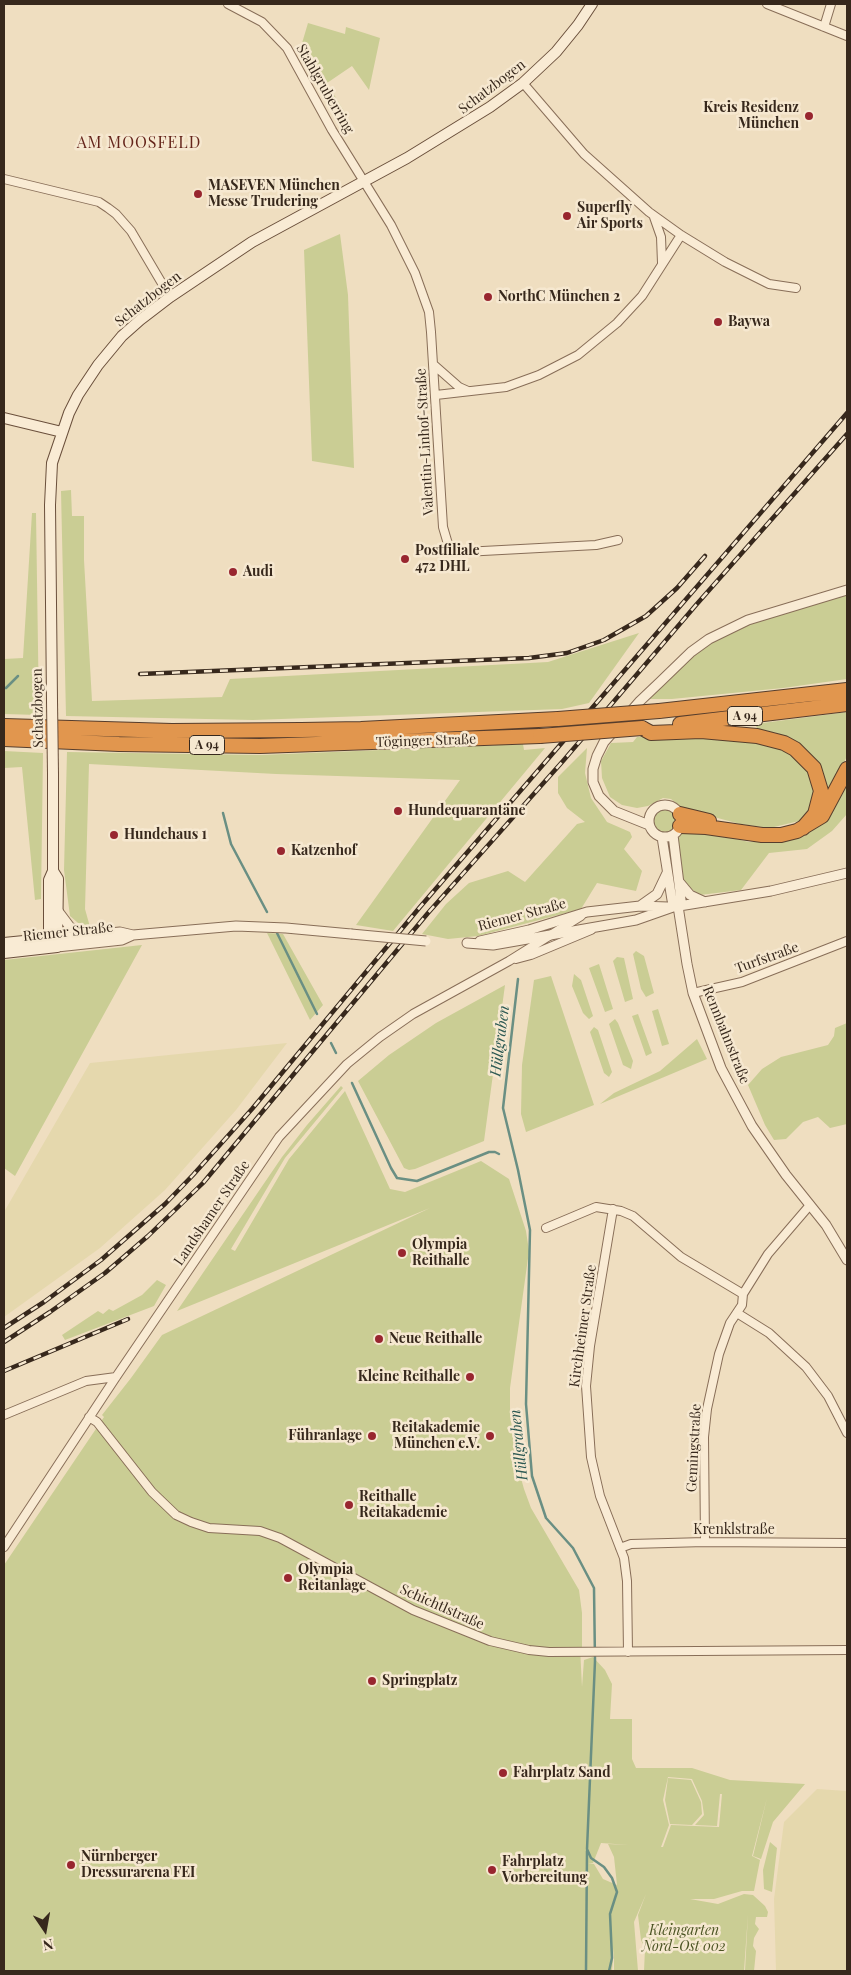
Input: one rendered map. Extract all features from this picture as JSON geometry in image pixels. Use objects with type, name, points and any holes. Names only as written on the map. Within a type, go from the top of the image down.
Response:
[{"type":"highway","name":"Töginger Straße","points":[[4,726],[172,731],[361,729],[558,719],[659,711],[847,690]]},
{"type":"highway","name":"Töginger Straße","points":[[4,740],[260,746],[540,736],[642,728],[847,704]]},
{"type":"highway","points":[[642,728],[652,733],[702,731],[757,736],[784,743],[795,749],[814,768],[821,791],[815,814],[803,828]]},
{"type":"highway","points":[[678,825],[754,835],[790,833],[803,828],[822,816],[847,769]]},
{"type":"main road","name":"Schatzbogen","points":[[53,943],[49,880],[53,871],[50,485],[52,463],[62,432],[78,395],[108,351],[134,325],[170,297],[252,242],[462,126],[523,83],[556,52],[592,4]]},
{"type":"main road","points":[[4,418],[62,432]]},
{"type":"main road","name":"Schatzbogen","points":[[53,871],[58,879],[58,911],[53,943]]},
{"type":"main road","name":"Riemer Straße","points":[[4,942],[53,943]]},
{"type":"main road","name":"Riemer Straße","points":[[4,953],[53,943]]},
{"type":"street","name":"Stahlgruberring","points":[[228,4],[262,22],[287,48],[363,182]]},
{"type":"street","points":[[767,4],[847,36]]},
{"type":"street","points":[[824,27],[831,4]]},
{"type":"street","points":[[523,83],[584,154],[653,215],[723,261],[769,284],[796,288]]},
{"type":"street","points":[[4,178],[99,202],[108,208],[131,231],[170,297]]},
{"type":"street","name":"Valentin-Linhof-Straße","points":[[363,182],[391,225],[416,274],[428,312],[434,364],[442,527],[448,544],[464,552],[596,545],[618,540]]},
{"type":"street","points":[[653,215],[661,237],[662,263]]},
{"type":"street","points":[[436,395],[497,388],[522,382],[554,368],[584,351],[617,323],[642,296],[681,235]]},
{"type":"street","points":[[434,364],[459,387],[470,392]]},
{"type":"street","points":[[649,825],[650,814],[653,809],[663,805],[673,806],[678,825],[662,837],[654,833],[649,825],[609,807],[599,796],[593,782],[593,769],[602,746],[640,701],[691,652],[729,629],[762,615],[847,590]]},
{"type":"street","points":[[626,816],[650,814]]},
{"type":"street","name":"Rennbahnstraße","points":[[676,907],[681,900],[678,825]]},
{"type":"street","name":"Rennbahnstraße","points":[[662,837],[672,900],[676,907],[693,993],[721,1068],[752,1126],[786,1175],[826,1225],[847,1260]]},
{"type":"street","points":[[640,906],[657,894],[667,872]]},
{"type":"street","name":"Riemer Straße","points":[[676,907],[636,920],[598,927],[554,933],[493,945],[467,943],[520,932],[587,912],[640,906],[676,907],[705,903],[771,891],[847,872]]},
{"type":"street","points":[[679,882],[690,895],[705,903]]},
{"type":"street","points":[[58,911],[70,927],[78,933],[86,935]]},
{"type":"street","name":"Landshamer Straße","points":[[4,1547],[89,1417],[279,1137],[328,1083],[373,1043],[412,1014],[509,961],[587,912]]},
{"type":"street","name":"Riemer Straße","points":[[53,943],[86,935],[120,932],[133,935],[236,926],[286,928],[426,941]]},
{"type":"street","name":"Landshamer Straße","points":[[509,961],[531,956],[598,927]]},
{"type":"street","name":"Riemer Straße","points":[[53,943],[122,940],[133,935]]},
{"type":"street","name":"Turfstraße","points":[[693,993],[742,982],[847,941]]},
{"type":"street","name":"Gemingstraße","points":[[705,1542],[704,1437],[707,1409],[719,1354],[730,1323],[742,1305],[742,1294],[768,1254],[810,1205]]},
{"type":"street","points":[[546,1228],[596,1206],[613,1209],[633,1216],[681,1257],[742,1294]]},
{"type":"street","name":"Kirchheimer Straße","points":[[613,1209],[590,1346],[586,1386],[591,1457],[600,1496],[620,1548],[627,1581],[628,1652]]},
{"type":"street","points":[[738,1313],[769,1334],[806,1367],[828,1396],[847,1433]]},
{"type":"street","points":[[4,1414],[86,1380],[116,1377]]},
{"type":"street","name":"Schichtlstraße","points":[[89,1417],[97,1422],[152,1492],[176,1515],[209,1528],[260,1531],[280,1538],[414,1610],[490,1641],[529,1650],[587,1652],[847,1650]]},
{"type":"street","name":"Krenklstraße","points":[[620,1548],[631,1544],[705,1542],[847,1543]]},
{"type":"shaded area","points":[[287,1043],[236,1110],[165,1190],[100,1248],[4,1317],[4,1212],[90,1063]]},
{"type":"shaded area","points":[[817,1789],[847,1791],[847,1971],[776,1971],[774,1899],[784,1822]]},
{"type":"green space","points":[[308,23],[345,34],[346,27],[380,38],[369,90],[352,66],[327,83],[346,114],[340,118],[300,50]]},
{"type":"green space","points":[[340,234],[348,295],[354,468],[312,461],[304,250]]},
{"type":"green space","points":[[71,490],[72,516],[84,516],[84,560],[92,701],[222,697],[230,679],[548,662],[639,633],[589,703],[562,709],[253,720],[66,716],[61,491]]},
{"type":"green space","points":[[32,513],[36,513],[39,715],[4,714],[4,659],[23,658]]},
{"type":"green space","points":[[847,595],[847,679],[783,688],[672,699],[649,699],[683,664],[718,638],[761,620]]},
{"type":"green space","points":[[847,712],[847,756],[823,809],[819,765],[803,746],[777,733],[758,730],[755,724]]},
{"type":"green space","points":[[695,735],[762,740],[785,747],[815,778],[816,795],[810,809],[799,821],[770,828],[740,824],[684,809],[671,799],[663,798],[648,806],[637,808],[622,805],[610,797],[602,778],[601,761],[611,743],[633,742],[637,737]]},
{"type":"green space","points":[[523,744],[524,750],[545,748],[393,931],[356,925],[460,780],[276,774],[89,764],[85,909],[90,927],[84,928],[70,916],[64,870],[67,752],[261,755]]},
{"type":"green space","points":[[587,748],[585,773],[591,798],[607,822],[630,832],[632,837],[624,849],[642,871],[636,891],[597,883],[581,909],[478,936],[448,939],[422,934],[446,904],[469,883],[508,871],[525,882],[577,824],[585,822],[567,808],[558,793],[558,777]]},
{"type":"green space","points":[[4,751],[43,753],[41,899],[35,900],[22,767],[4,768]]},
{"type":"green space","points":[[847,778],[847,814],[832,831],[807,849],[769,853],[741,890],[700,895],[683,883],[677,847],[679,837],[684,831],[692,829],[749,842],[779,841],[800,837],[813,830],[824,820]]},
{"type":"green space","points":[[665,809],[673,813],[677,821],[673,829],[665,833],[657,829],[653,821],[657,813]]},
{"type":"green space","points":[[267,933],[283,934],[323,1005],[310,1020]]},
{"type":"green space","points":[[142,945],[15,1176],[4,1168],[4,960]]},
{"type":"green space","points":[[636,951],[644,956],[654,993],[646,997],[641,989],[633,954]]},
{"type":"green space","points":[[617,957],[624,958],[633,999],[625,1002],[613,961]]},
{"type":"green space","points":[[599,964],[613,1009],[605,1012],[589,968]]},
{"type":"green space","points":[[574,974],[581,980],[593,1016],[589,1019],[583,1013],[572,986]]},
{"type":"green space","points":[[551,976],[594,1105],[526,1132],[521,1114],[522,1065],[534,980]]},
{"type":"green space","points":[[505,985],[484,1141],[415,1169],[409,1170],[404,1168],[358,1081],[389,1055],[436,1023]]},
{"type":"green space","points":[[658,1009],[669,1044],[662,1046],[652,1011]]},
{"type":"green space","points":[[638,1014],[652,1053],[646,1056],[632,1016]]},
{"type":"green space","points":[[615,1019],[633,1061],[631,1069],[623,1065],[609,1024]]},
{"type":"green space","points":[[847,1023],[847,1124],[830,1128],[818,1117],[803,1122],[786,1139],[774,1140],[765,1125],[748,1085],[762,1069],[781,1057],[828,1045],[834,1036],[835,1028]]},
{"type":"green space","points":[[594,1027],[598,1030],[612,1072],[609,1077],[604,1073],[590,1032]]},
{"type":"green space","points":[[697,1039],[707,1059],[600,1104],[614,1093],[660,1071]]},
{"type":"green space","name":"Olympia Reitanlage","points":[[341,1086],[343,1088],[285,1158],[231,1249],[235,1251],[289,1159],[345,1091],[390,1189],[405,1192],[481,1161],[509,1179],[526,1231],[529,1251],[510,1388],[510,1414],[517,1464],[531,1508],[579,1590],[582,1613],[582,1647],[580,1647],[582,1687],[584,1660],[593,1657],[605,1670],[612,1684],[610,1719],[632,1719],[632,1759],[636,1768],[692,1768],[730,1780],[805,1784],[773,1822],[761,1859],[753,1856],[767,1798],[752,1856],[760,1860],[754,1891],[742,1891],[714,1899],[690,1899],[718,1904],[744,1894],[753,1895],[765,1906],[768,1912],[767,1917],[756,1917],[755,1924],[759,1929],[754,1938],[753,1946],[756,1951],[754,1971],[745,1971],[748,1914],[744,1971],[644,1971],[645,1949],[641,1940],[638,1915],[646,1894],[634,1922],[638,1971],[614,1971],[614,1948],[612,1971],[4,1971],[4,1565],[104,1417],[102,1415],[162,1335],[430,1208],[177,1311],[282,1157]],"holes":[[[668,1777],[692,1779],[702,1801],[704,1815],[695,1825],[717,1826],[720,1794],[722,1794],[719,1827],[671,1825],[663,1847],[661,1847],[669,1825],[663,1800]],[[601,1843],[629,1845],[608,1844],[614,1857],[617,1885],[603,1879],[594,1864],[588,1863],[593,1863]]]},
{"type":"green space","points":[[157,1280],[166,1285],[154,1306],[65,1340],[62,1335],[98,1311],[103,1314],[109,1309],[113,1311],[142,1295]]},
{"type":"green space","points":[[668,1778],[691,1780],[701,1802],[702,1814],[692,1825],[670,1824],[665,1800]]},
{"type":"green space","points":[[770,1842],[777,1848],[772,1892],[764,1889],[763,1870]]},
{"type":"waterway","points":[[4,688],[18,676]]},
{"type":"waterway","points":[[223,813],[231,844],[267,912]]},
{"type":"waterway","points":[[277,933],[317,1014]]},
{"type":"waterway","name":"Hüllgraben","points":[[518,979],[503,1108],[530,1230],[526,1404],[532,1476],[546,1518],[573,1548],[594,1588],[595,1661],[587,1849],[591,1858],[604,1867],[612,1878],[617,1892],[610,1914],[612,1958],[609,1971]]},
{"type":"waterway","points":[[331,1043],[336,1053]]},
{"type":"waterway","points":[[352,1083],[397,1178],[417,1181],[489,1152],[499,1154]]},
{"type":"waterway","points":[[586,1971],[587,1851]]},
{"type":"railway","points":[[4,1328],[44,1302],[101,1260],[165,1204],[193,1175],[252,1109],[420,907],[847,413]]},
{"type":"railway","points":[[4,1342],[105,1273],[148,1236],[203,1183],[428,913],[563,761],[696,605],[847,434]]},
{"type":"railway","points":[[140,674],[529,658],[567,653],[604,640],[646,616],[677,588],[705,556]]},
{"type":"railway","points":[[4,1371],[128,1319]]},
{"type":"place","name":"Kreis Residenz München","points":[[809,116]]},
{"type":"place","name":"MASEVEN München Messe Trudering","points":[[198,194]]},
{"type":"place","name":"Superfly Air Sports","points":[[567,216]]},
{"type":"place","name":"NorthC München 2","points":[[488,297]]},
{"type":"place","name":"Baywa","points":[[718,322]]},
{"type":"place","name":"Postfiliale 472 DHL","points":[[405,559]]},
{"type":"place","name":"Audi","points":[[233,572]]},
{"type":"place","name":"Hundequarantäne","points":[[398,811]]},
{"type":"place","name":"Hundehaus 1","points":[[114,835]]},
{"type":"place","name":"Katzenhof","points":[[281,851]]},
{"type":"place","name":"Olympia Reithalle","points":[[402,1253]]},
{"type":"place","name":"Neue Reithalle","points":[[379,1339]]},
{"type":"place","name":"Kleine Reithalle","points":[[470,1377]]},
{"type":"place","name":"Führanlage","points":[[372,1436]]},
{"type":"place","name":"Reitakademie München e.V.","points":[[490,1436]]},
{"type":"place","name":"Reithalle Reitakademie","points":[[349,1505]]},
{"type":"place","name":"Olympia Reitanlage","points":[[288,1578]]},
{"type":"place","name":"Springplatz","points":[[372,1681]]},
{"type":"place","name":"Fahrplatz Sand","points":[[503,1773]]},
{"type":"place","name":"Nürnberger Dressurarena FEI","points":[[71,1865]]},
{"type":"place","name":"Fahrplatz Vorbereitung","points":[[492,1870]]},
{"type":"district","name":"AM MOOSFELD","points":[[139,143]]},
{"type":"park label","name":"Kleingarten Nord-Ost 002","points":[[684,1939]]}]
